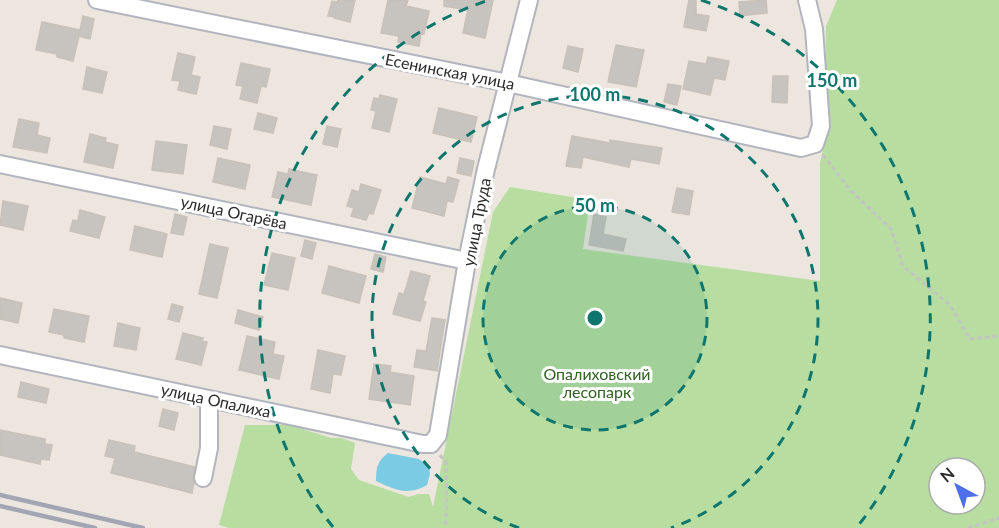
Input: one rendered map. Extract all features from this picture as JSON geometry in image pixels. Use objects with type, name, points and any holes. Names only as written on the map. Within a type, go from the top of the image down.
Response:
[{"type":"street","name":"Есенинская улица","points":[[97,0],[808,146]]},
{"type":"street","name":"улица Труда","points":[[431,444],[438,435],[467,261],[486,169],[529,0]]},
{"type":"street","points":[[807,0],[814,29],[821,126],[808,146]]},
{"type":"street","name":"улица Огарёва","points":[[0,164],[467,261]]},
{"type":"street","name":"улица Опалиха","points":[[0,355],[431,444]]},
{"type":"street","points":[[203,478],[209,448],[209,399]]},
{"type":"path","points":[[808,146],[891,229],[903,266],[950,305],[970,339],[999,336]]},
{"type":"path","points":[[431,444],[446,463],[445,528]]},
{"type":"path","points":[[968,528],[999,518]]},
{"type":"green space","name":"Опалиховский лесопарк","points":[[837,0],[999,0],[999,528],[229,528],[219,525],[245,425],[290,425],[355,443],[351,469],[359,480],[409,497],[429,494],[433,507],[493,212],[510,187],[590,200],[583,249],[820,281],[820,163],[827,130],[826,26]]},
{"type":"water","points":[[388,453],[419,459],[429,467],[427,485],[408,491],[389,487],[376,481],[378,465]]},
{"type":"building","points":[[338,0],[355,0],[350,22],[328,16],[332,1],[337,2]]},
{"type":"building","points":[[388,0],[408,0],[406,6],[429,11],[419,46],[398,42],[399,36],[381,33]]},
{"type":"building","points":[[444,0],[493,0],[485,38],[463,33],[468,10],[444,6]]},
{"type":"building","points":[[689,0],[696,0],[696,14],[709,16],[706,31],[684,27]]},
{"type":"building","points":[[766,0],[767,13],[740,16],[739,2]]},
{"type":"building","points":[[83,16],[94,19],[90,39],[79,36],[73,61],[57,57],[57,54],[36,50],[42,22],[80,30]]},
{"type":"building","points":[[616,45],[644,50],[636,87],[608,82]]},
{"type":"building","points":[[568,46],[583,49],[578,72],[563,68]]},
{"type":"building","points":[[178,53],[195,57],[191,75],[200,77],[196,94],[178,90],[180,81],[172,80]]},
{"type":"building","points":[[708,57],[729,61],[725,80],[714,78],[710,95],[683,89],[689,61],[706,64]]},
{"type":"building","points":[[241,63],[270,69],[266,87],[261,86],[257,103],[240,99],[243,86],[236,85]]},
{"type":"building","points":[[87,67],[107,72],[102,93],[83,89]]},
{"type":"building","points":[[773,76],[788,76],[787,103],[772,102]]},
{"type":"building","points":[[668,84],[681,86],[677,105],[664,102]]},
{"type":"building","points":[[380,95],[397,99],[389,132],[372,128],[376,111],[371,110],[374,98],[379,99]]},
{"type":"building","points":[[439,108],[477,117],[471,142],[433,133]]},
{"type":"building","points":[[258,113],[277,118],[273,133],[254,129]]},
{"type":"building","points":[[19,119],[39,123],[37,135],[50,138],[47,153],[13,147]]},
{"type":"building","points":[[214,126],[231,129],[227,149],[210,145]]},
{"type":"building","points":[[327,126],[341,129],[337,147],[323,144]]},
{"type":"building","points":[[90,134],[106,138],[105,142],[118,145],[113,168],[84,162]]},
{"type":"building","points":[[572,136],[610,143],[610,140],[662,148],[659,164],[631,159],[629,167],[583,157],[581,168],[566,166]]},
{"type":"building","points":[[156,141],[187,145],[183,174],[152,170]]},
{"type":"building","points":[[218,158],[250,165],[245,189],[213,182]]},
{"type":"building","points":[[460,158],[474,161],[471,176],[457,173]]},
{"type":"building","points":[[289,169],[317,175],[311,205],[272,197],[278,172],[288,174]]},
{"type":"building","points":[[420,177],[446,184],[448,177],[459,180],[453,202],[447,201],[444,216],[412,208]]},
{"type":"building","points":[[361,184],[381,190],[373,214],[369,213],[366,220],[351,216],[354,208],[347,206],[352,190],[359,192]]},
{"type":"building","points":[[677,188],[693,191],[689,215],[672,212]]},
{"type":"building","points":[[3,201],[28,206],[23,230],[0,225]]},
{"type":"building","points":[[80,210],[105,217],[99,238],[70,231],[73,220],[78,221]]},
{"type":"building","points":[[175,214],[187,217],[183,235],[171,233]]},
{"type":"building","points":[[594,214],[606,217],[603,234],[626,239],[623,251],[589,245]]},
{"type":"building","points":[[135,226],[167,234],[162,257],[130,250]]},
{"type":"building","points":[[305,240],[316,243],[312,259],[301,256]]},
{"type":"building","points":[[210,244],[228,248],[217,298],[199,294]]},
{"type":"building","points":[[272,253],[295,258],[288,290],[264,285]]},
{"type":"building","points":[[375,254],[386,257],[383,272],[371,269]]},
{"type":"building","points":[[329,266],[366,276],[359,303],[322,293]]},
{"type":"building","points":[[411,271],[430,276],[420,321],[393,314],[399,293],[404,294]]},
{"type":"building","points":[[0,298],[22,303],[18,323],[0,319]]},
{"type":"building","points":[[172,304],[183,307],[179,322],[168,319]]},
{"type":"building","points":[[54,309],[89,316],[84,342],[49,332]]},
{"type":"building","points":[[238,310],[263,317],[259,330],[235,323]]},
{"type":"building","points":[[432,318],[445,320],[437,371],[414,367],[417,350],[426,351]]},
{"type":"building","points":[[118,323],[140,328],[136,350],[114,346]]},
{"type":"building","points":[[183,333],[203,338],[202,341],[207,342],[201,365],[176,359]]},
{"type":"building","points":[[247,336],[275,342],[273,354],[284,356],[279,379],[239,370]]},
{"type":"building","points":[[318,350],[345,356],[341,375],[333,374],[330,393],[311,389]]},
{"type":"building","points":[[374,364],[391,366],[390,372],[414,376],[410,405],[369,399]]},
{"type":"building","points":[[21,382],[49,389],[46,403],[18,397]]},
{"type":"building","points":[[163,409],[178,413],[174,430],[159,426]]},
{"type":"building","points":[[0,430],[45,439],[45,444],[52,445],[49,460],[41,459],[40,464],[0,455]]},
{"type":"building","points":[[109,440],[135,446],[134,452],[195,467],[192,493],[111,473],[115,458],[105,456]]},
{"type":"railway","points":[[0,495],[143,528]]},
{"type":"railway","points":[[0,506],[95,528]]}]
